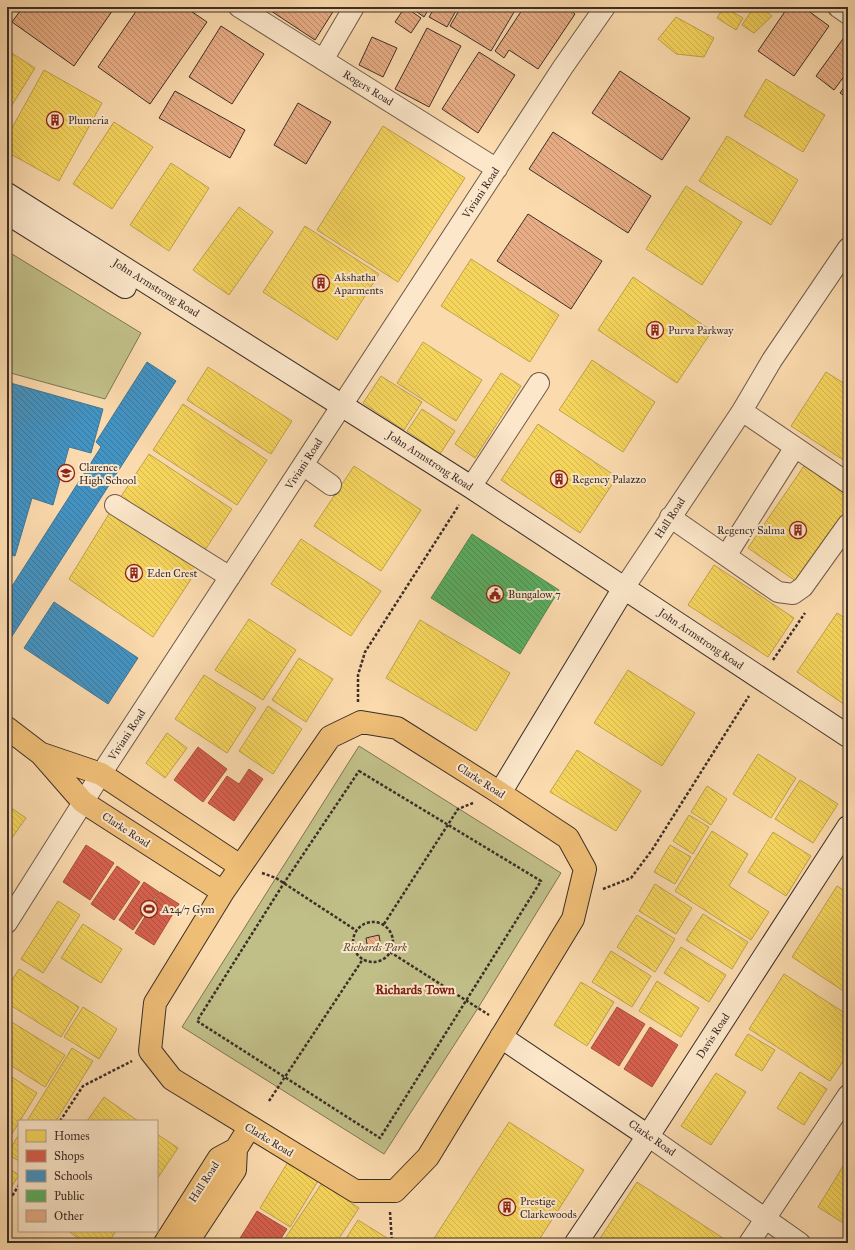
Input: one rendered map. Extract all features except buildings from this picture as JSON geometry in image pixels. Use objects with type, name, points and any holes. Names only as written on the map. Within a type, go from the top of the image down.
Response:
[{"type":"main road","name":"Clarke Road","points":[[150,1051],[172,1079],[249,1128],[355,1191],[395,1191],[428,1157],[573,919],[585,869],[568,838],[500,793],[397,728],[361,722]]},
{"type":"main road","points":[[150,1051],[155,1003],[223,892],[330,737],[361,722]]},
{"type":"main road","name":"Clarke Road","points":[[7,728],[41,754],[83,802],[223,892]]},
{"type":"main road","name":"Clarke Road","points":[[41,754],[101,774],[240,866]]},
{"type":"main road","name":"Hall Road","points":[[165,1243],[219,1158],[236,1149],[249,1128]]},
{"type":"main road","points":[[187,1243],[235,1170],[236,1149]]},
{"type":"street","name":"Rogers Road","points":[[239,7],[497,169]]},
{"type":"street","points":[[323,60],[354,7]]},
{"type":"street","name":"Viviani Road","points":[[7,924],[101,774],[563,67],[605,7]]},
{"type":"street","points":[[838,7],[848,14]]},
{"type":"street","name":"John Armstrong Road","points":[[7,194],[468,491],[757,684],[848,751]]},
{"type":"street","name":"John Armstrong Road","points":[[7,213],[170,315],[340,409]]},
{"type":"street","name":"Hall Road","points":[[500,793],[621,593],[670,517],[742,411],[772,360],[848,248]]},
{"type":"street","points":[[468,491],[540,384]]},
{"type":"street","points":[[742,411],[848,483]]},
{"type":"street","points":[[726,556],[795,447]]},
{"type":"street","points":[[303,465],[331,485]]},
{"type":"street","points":[[115,505],[230,577]]},
{"type":"street","points":[[670,517],[778,592],[793,594],[803,587],[848,524]]},
{"type":"street","name":"John Armstrong Road","points":[[757,684],[848,736]]},
{"type":"street","name":"Davis Road","points":[[576,1243],[648,1136],[848,827]]},
{"type":"street","name":"Clarke Road","points":[[501,1037],[648,1136],[800,1243]]},
{"type":"street","points":[[749,1243],[848,1095]]},
{"type":"path","points":[[361,722],[357,696],[358,675],[365,652],[468,491]]},
{"type":"path","points":[[578,895],[597,891],[631,878],[652,850],[757,684],[809,606]]},
{"type":"path","points":[[359,771],[449,824],[540,881],[380,1138],[197,1021],[284,883],[359,771]]},
{"type":"path","points":[[384,924],[458,809]]},
{"type":"path","points":[[276,878],[357,931]]},
{"type":"path","points":[[379,922],[384,924],[392,934],[394,940],[390,952],[381,960],[374,962],[363,959],[355,949],[353,943],[357,931],[366,923],[379,922]]},
{"type":"path","points":[[390,952],[478,1008]]},
{"type":"path","points":[[269,1101],[363,959]]},
{"type":"path","points":[[61,1120],[83,1086],[150,1051]]},
{"type":"path","points":[[7,1204],[18,1187]]},
{"type":"path","points":[[388,1191],[392,1243]]},
{"type":"green space","points":[[7,251],[141,333],[105,399],[7,372]]},
{"type":"green space","name":"Richards Park","points":[[359,746],[561,873],[478,1008],[384,1154],[182,1027]]},
{"type":"place","name":"Plumeria","points":[[55,120]]},
{"type":"place","name":"Akshatha Aparments","points":[[321,283]]},
{"type":"place","name":"Purva Parkway","points":[[655,330]]},
{"type":"place","name":"Clarence High School","points":[[66,473]]},
{"type":"place","name":"Regency Palazzo","points":[[559,479]]},
{"type":"place","name":"Regency Salma","points":[[798,530]]},
{"type":"place","name":"Eden Crest","points":[[134,573]]},
{"type":"place","name":"Bungalow 7","points":[[495,594]]},
{"type":"place","name":"A24/7 Gym","points":[[149,909]]},
{"type":"place","name":"Prestige Clarkewoods","points":[[507,1207]]},
{"type":"district","name":"Richards Town","points":[[415,990]]}]
